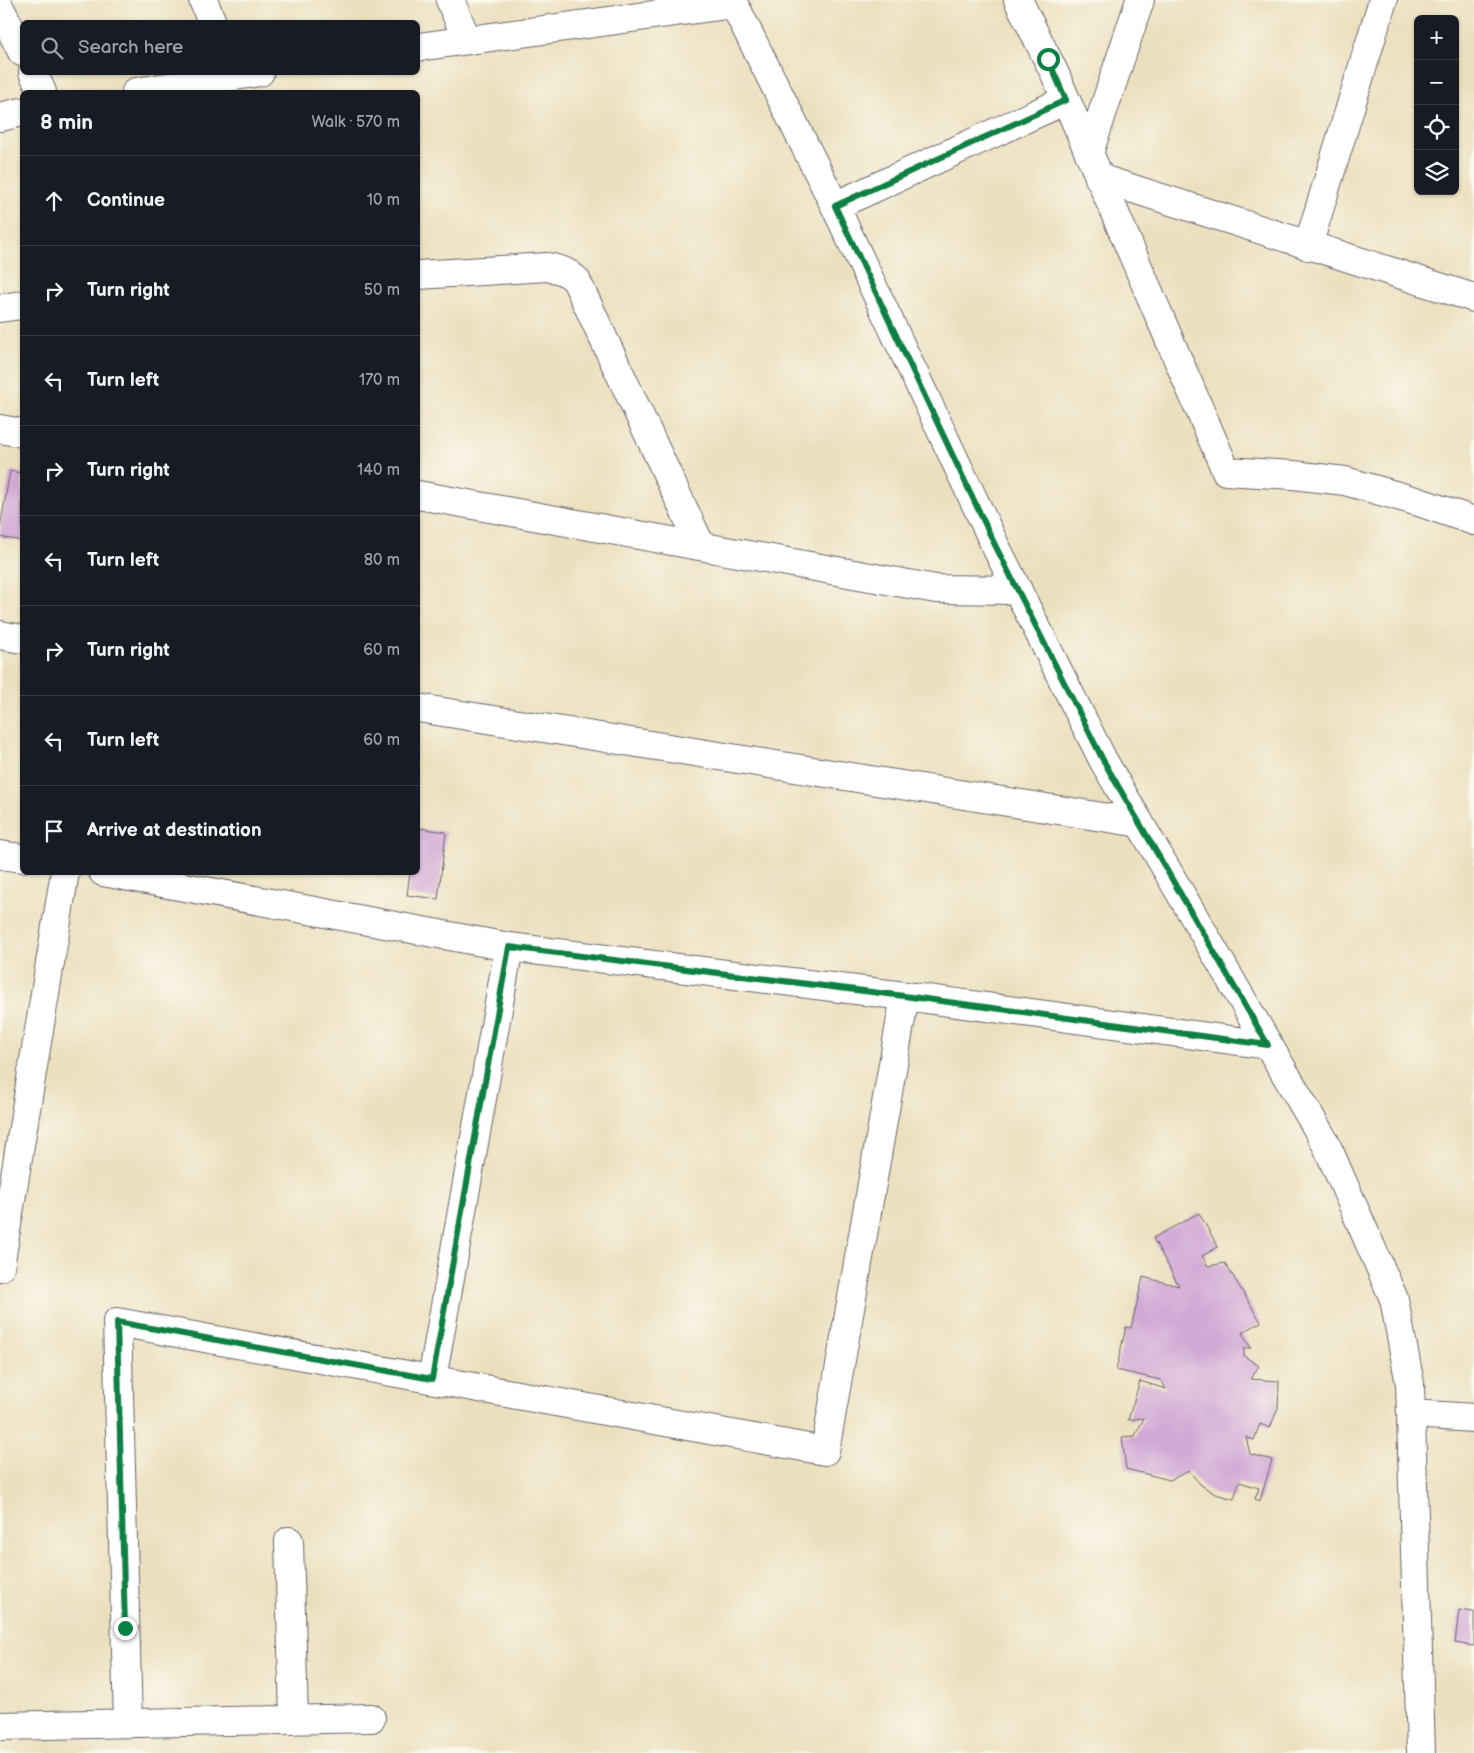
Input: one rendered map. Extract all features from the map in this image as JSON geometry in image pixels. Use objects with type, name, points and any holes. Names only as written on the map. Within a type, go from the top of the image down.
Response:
[{"type":"street","points":[[203,0],[211,20]]},
{"type":"street","points":[[450,0],[468,40]]},
{"type":"street","points":[[1018,0],[1066,100],[1226,471],[1293,475],[1345,481],[1419,502],[1474,521]]},
{"type":"street","points":[[1094,166],[1140,0]]},
{"type":"street","points":[[1308,246],[1382,0]]},
{"type":"street","points":[[420,47],[733,2],[835,206],[1018,590],[1103,760],[1326,1144],[1394,1298],[1410,1384],[1421,1753]]},
{"type":"street","points":[[0,8],[20,48]]},
{"type":"street","points":[[34,75],[41,90]]},
{"type":"street","points":[[148,90],[236,75]]},
{"type":"street","points":[[835,206],[1066,100]]},
{"type":"street","points":[[0,117],[20,112]]},
{"type":"street","points":[[1094,166],[1308,246],[1474,298]]},
{"type":"street","points":[[420,275],[548,267],[569,273],[576,280],[700,546]]},
{"type":"street","points":[[0,308],[20,305]]},
{"type":"street","points":[[0,429],[20,433]]},
{"type":"street","points":[[420,495],[936,589],[1018,590]]},
{"type":"street","points":[[0,635],[20,639]]},
{"type":"street","points":[[420,708],[1140,823]]},
{"type":"street","points":[[0,855],[20,858]]},
{"type":"street","points":[[0,1267],[65,875]]},
{"type":"street","points":[[119,875],[509,947],[904,996],[1268,1045]]},
{"type":"street","points":[[432,1379],[509,947]]},
{"type":"street","points":[[128,1723],[117,1322],[825,1451],[904,996]]},
{"type":"street","points":[[1411,1414],[1474,1418]]},
{"type":"street","points":[[289,1541],[294,1720]]},
{"type":"street","points":[[0,1726],[372,1718]]},
{"type":"building","points":[[10,471],[20,473],[20,541],[0,537]]},
{"type":"building","points":[[420,828],[446,832],[438,899],[407,895],[410,875],[420,875]]},
{"type":"building","points":[[1199,1213],[1218,1247],[1202,1256],[1208,1266],[1225,1263],[1261,1322],[1242,1333],[1251,1348],[1244,1348],[1244,1356],[1259,1366],[1250,1379],[1279,1381],[1278,1408],[1270,1428],[1260,1424],[1254,1440],[1246,1437],[1250,1454],[1272,1460],[1260,1501],[1255,1499],[1259,1488],[1239,1482],[1234,1499],[1215,1494],[1201,1485],[1189,1471],[1170,1480],[1126,1469],[1122,1437],[1135,1436],[1144,1418],[1128,1420],[1140,1381],[1166,1389],[1161,1380],[1116,1370],[1126,1327],[1131,1328],[1143,1277],[1179,1286],[1153,1238]]},
{"type":"building","points":[[1459,1610],[1474,1612],[1474,1646],[1455,1643]]},
{"type":"route","points":[[125,1628],[117,1322],[432,1379],[509,947],[904,996],[1268,1045],[1103,760],[995,545],[835,206],[1066,100],[1048,59]]}]
